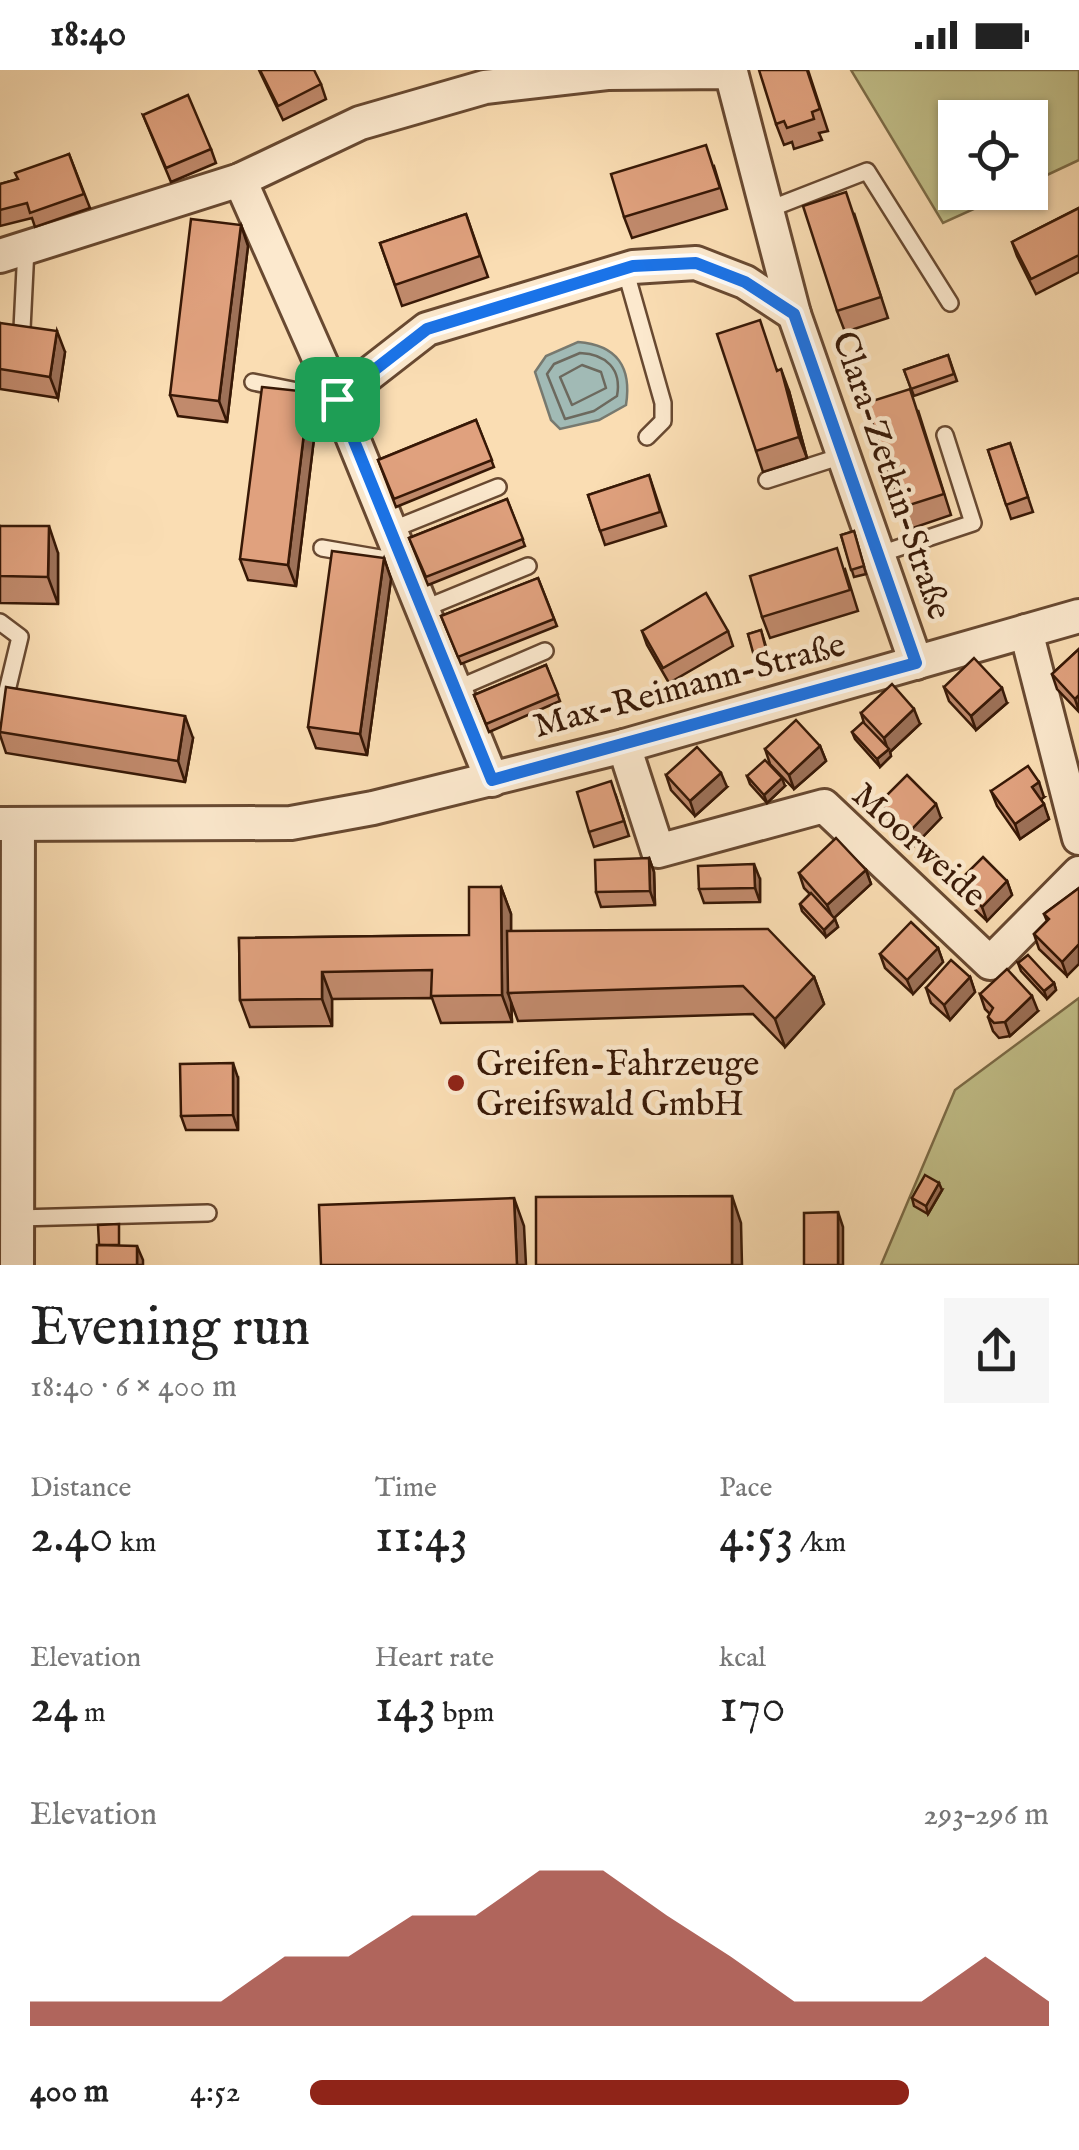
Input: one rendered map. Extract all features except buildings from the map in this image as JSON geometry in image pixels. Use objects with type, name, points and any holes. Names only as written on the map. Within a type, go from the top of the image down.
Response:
[{"type":"street","name":"Clara-Zetkin-Straße","points":[[13,252],[240,180],[360,124],[485,88],[607,73],[731,72],[794,314],[916,663]]},
{"type":"street","points":[[240,180],[337,399],[492,780]]},
{"type":"street","name":"Clara-Zetkin-Straße","points":[[337,399],[427,329],[625,269],[696,263],[745,282],[794,314]]},
{"type":"street","name":"Max-Reimann-Straße","points":[[17,1265],[9,824],[292,824],[624,746],[1079,616]]},
{"type":"street","points":[[1026,630],[1079,838]]},
{"type":"street","name":"Moorweide","points":[[624,746],[658,851],[824,806],[990,963],[1079,873]]},
{"type":"lane","points":[[767,210],[867,171],[950,303]]},
{"type":"lane","points":[[13,252],[22,329]]},
{"type":"lane","points":[[625,269],[663,403],[662,421],[648,438]]},
{"type":"lane","points":[[252,382],[337,399]]},
{"type":"lane","points":[[880,554],[974,522],[945,435]]},
{"type":"lane","points":[[767,480],[845,455]]},
{"type":"lane","points":[[391,530],[498,487]]},
{"type":"lane","points":[[322,548],[404,562]]},
{"type":"lane","points":[[423,609],[528,566]]},
{"type":"lane","points":[[0,622],[20,637],[0,720]]},
{"type":"lane","points":[[456,689],[545,651]]},
{"type":"lane","points":[[18,1218],[208,1213]]},
{"type":"shaded area","points":[[851,70],[1079,70],[1079,160],[1048,175],[1048,100],[938,100],[938,210],[972,210],[943,223]]},
{"type":"shaded area","points":[[1079,998],[1079,1265],[881,1265],[955,1090]]},
{"type":"water","points":[[578,342],[603,348],[619,360],[627,380],[626,405],[599,420],[560,429],[551,420],[535,372],[546,356]]},
{"type":"place","name":"Greifen-Fahrzeuge Greifswald GmbH","points":[[456,1083]]},
{"type":"route","points":[[696,263],[745,282],[794,314],[916,663],[492,780],[337,399],[427,329],[633,266],[696,263]]}]
